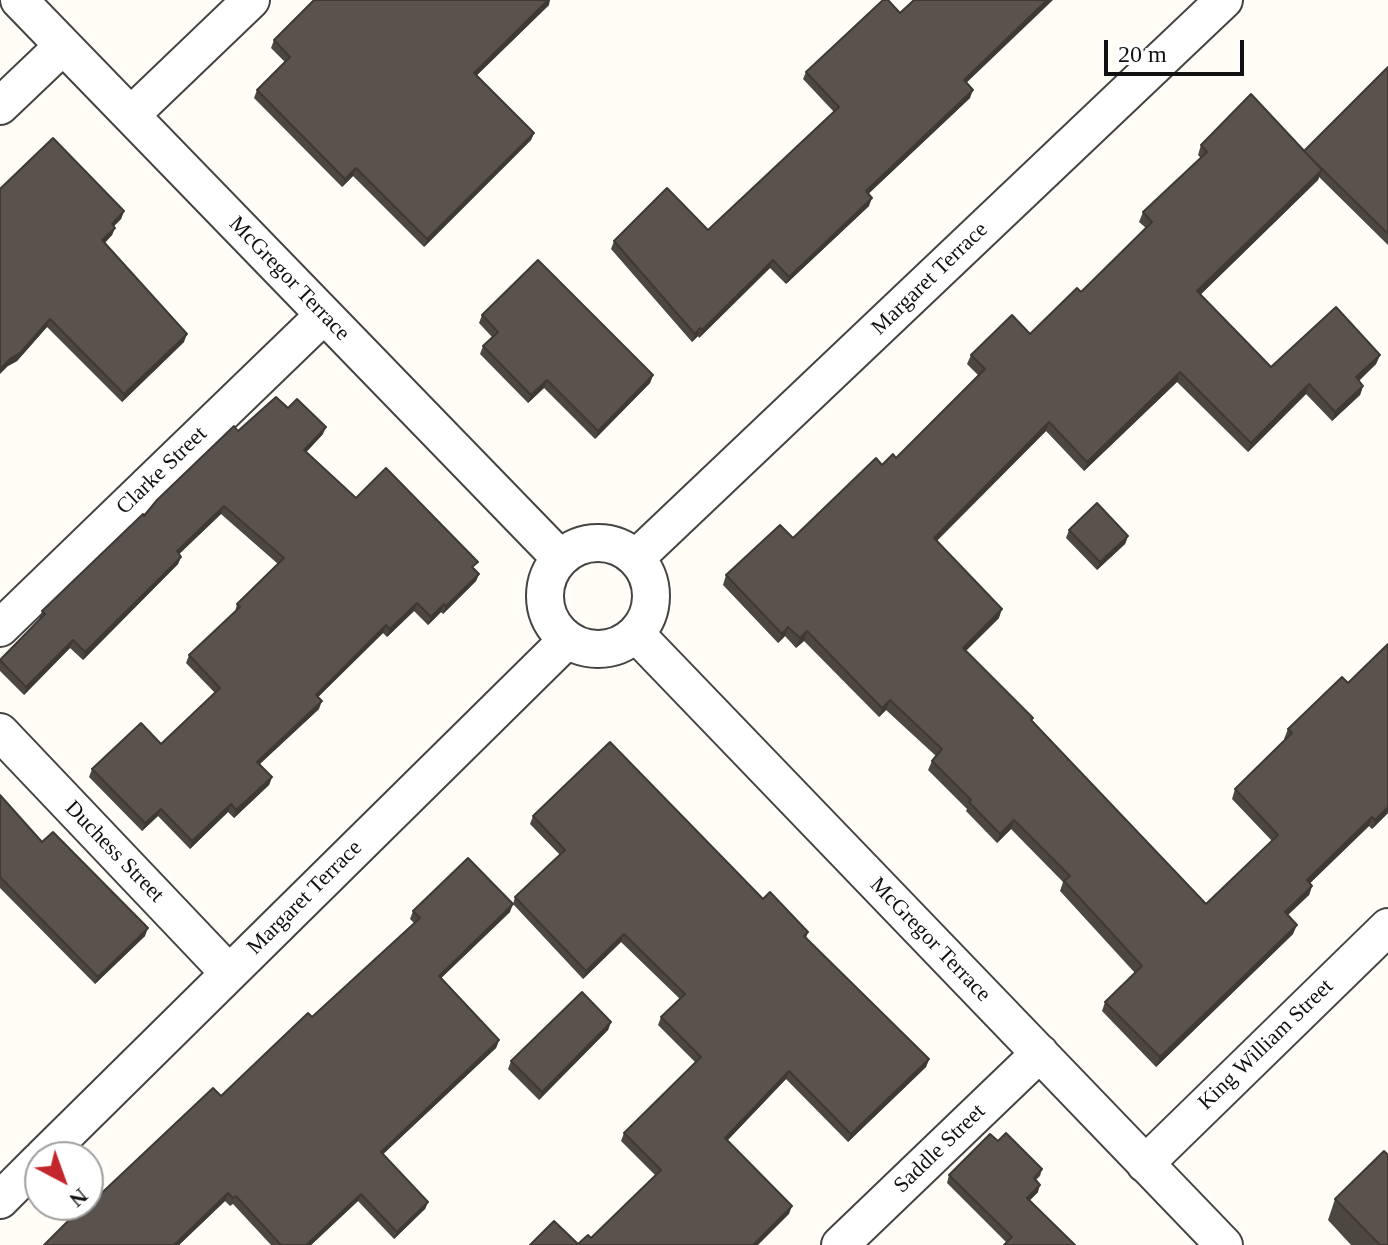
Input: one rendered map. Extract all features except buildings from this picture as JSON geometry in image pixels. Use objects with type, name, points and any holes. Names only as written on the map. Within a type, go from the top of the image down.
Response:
[{"type":"street","name":"McGregor Terrace","points":[[19,0],[560,558]]},
{"type":"street","points":[[131,115],[251,0]]},
{"type":"street","name":"Margaret Terrace","points":[[636,558],[1224,0]]},
{"type":"street","points":[[0,106],[63,46]]},
{"type":"street","name":"Clarke Street","points":[[0,628],[324,315]]},
{"type":"street","points":[[590,542],[622,548],[636,558],[646,571],[651,587],[651,604],[646,620],[636,634],[620,644],[602,649],[584,648],[567,640],[554,627],[546,609],[544,591],[549,573],[560,558],[590,542]]},
{"type":"street","name":"McGregor Terrace","points":[[636,634],[1224,1245]]},
{"type":"street","name":"Margaret Terrace","points":[[59,1141],[567,640]]},
{"type":"street","name":"Duchess Street","points":[[0,732],[229,973]]},
{"type":"street","name":"King William Street","points":[[1145,1164],[1388,927]]},
{"type":"street","name":"Saddle Street","points":[[840,1245],[1040,1053]]},
{"type":"street","name":"Margaret Terrace","points":[[0,1200],[24,1176]]}]
